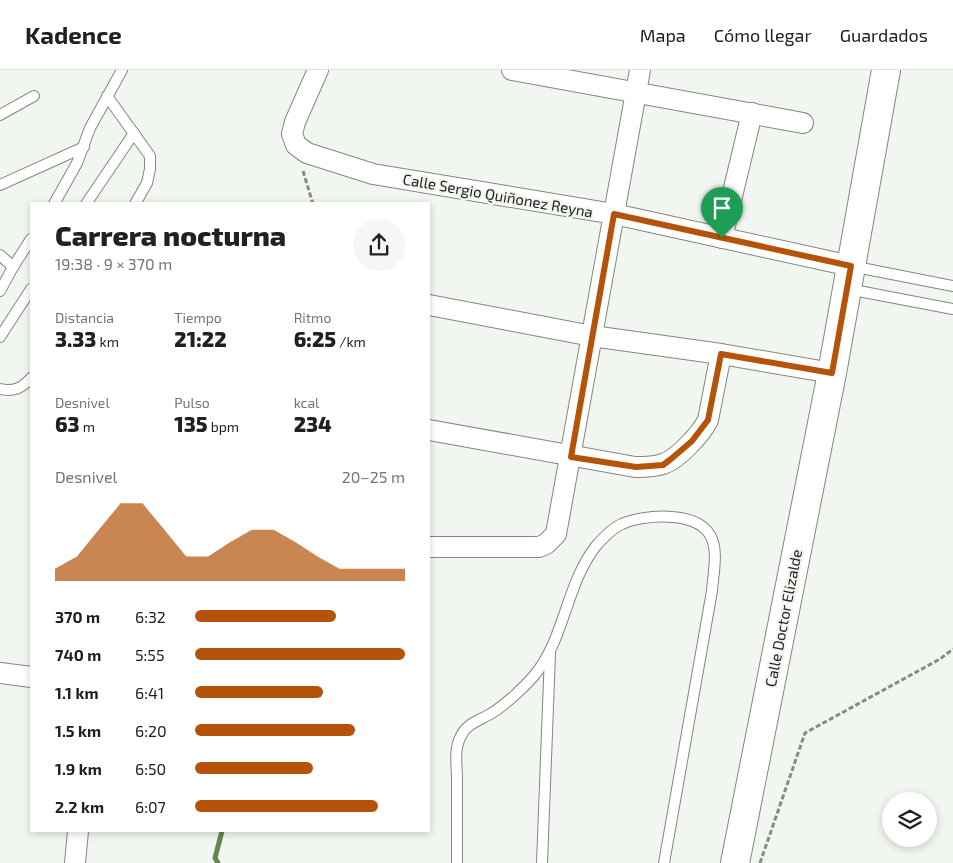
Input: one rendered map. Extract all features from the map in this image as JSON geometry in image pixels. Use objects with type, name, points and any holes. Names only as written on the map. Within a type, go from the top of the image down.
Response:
[{"type":"street","points":[[296,145],[292,134],[295,122],[318,70]]},
{"type":"street","points":[[512,70],[803,123]]},
{"type":"street","points":[[430,547],[539,547],[546,544],[556,534],[640,70]]},
{"type":"street","name":"Calle Doctor Elizalde","points":[[735,863],[832,373],[886,70]]},
{"type":"street","points":[[722,238],[752,113]]},
{"type":"street","name":"Calle Sergio Quiñonez Reyna","points":[[296,145],[307,152],[373,174],[614,214],[722,238],[849,277]]},
{"type":"street","points":[[430,305],[592,336],[721,354],[832,373]]},
{"type":"street","points":[[430,430],[571,457],[636,467],[663,465],[692,441],[708,420],[721,354]]},
{"type":"street","points":[[0,674],[30,677]]},
{"type":"street","points":[[74,863],[78,832]]},
{"type":"lane","points":[[55,202],[77,163],[90,128],[122,70]]},
{"type":"lane","points":[[0,115],[34,96]]},
{"type":"lane","points":[[107,96],[150,156],[147,183],[136,202]]},
{"type":"lane","points":[[87,202],[134,132]]},
{"type":"lane","points":[[0,185],[84,146]]},
{"type":"lane","points":[[0,292],[30,241]]},
{"type":"lane","points":[[0,255],[13,267]]},
{"type":"lane","points":[[849,277],[953,286]]},
{"type":"lane","points":[[849,277],[953,309]]},
{"type":"lane","points":[[0,337],[30,291]]},
{"type":"lane","points":[[0,388],[11,391],[23,386],[30,379]]},
{"type":"lane","points":[[457,863],[457,747],[465,729],[472,723],[492,713],[530,680],[550,652],[582,569],[596,547],[609,532],[621,524],[630,521],[644,518],[672,517],[686,518],[697,523],[711,535],[715,547],[712,591],[664,863]]},
{"type":"lane","points":[[542,863],[550,652]]},
{"type":"path","points":[[296,145],[312,202]]},
{"type":"path","points":[[760,863],[805,733],[940,659],[953,649]]},
{"type":"waterway","points":[[218,863],[215,858],[222,832]]},
{"type":"route","points":[[614,214],[722,238],[851,266],[832,373],[721,354],[708,420],[705,426],[692,441],[663,465],[636,467],[571,457],[614,214]]}]
